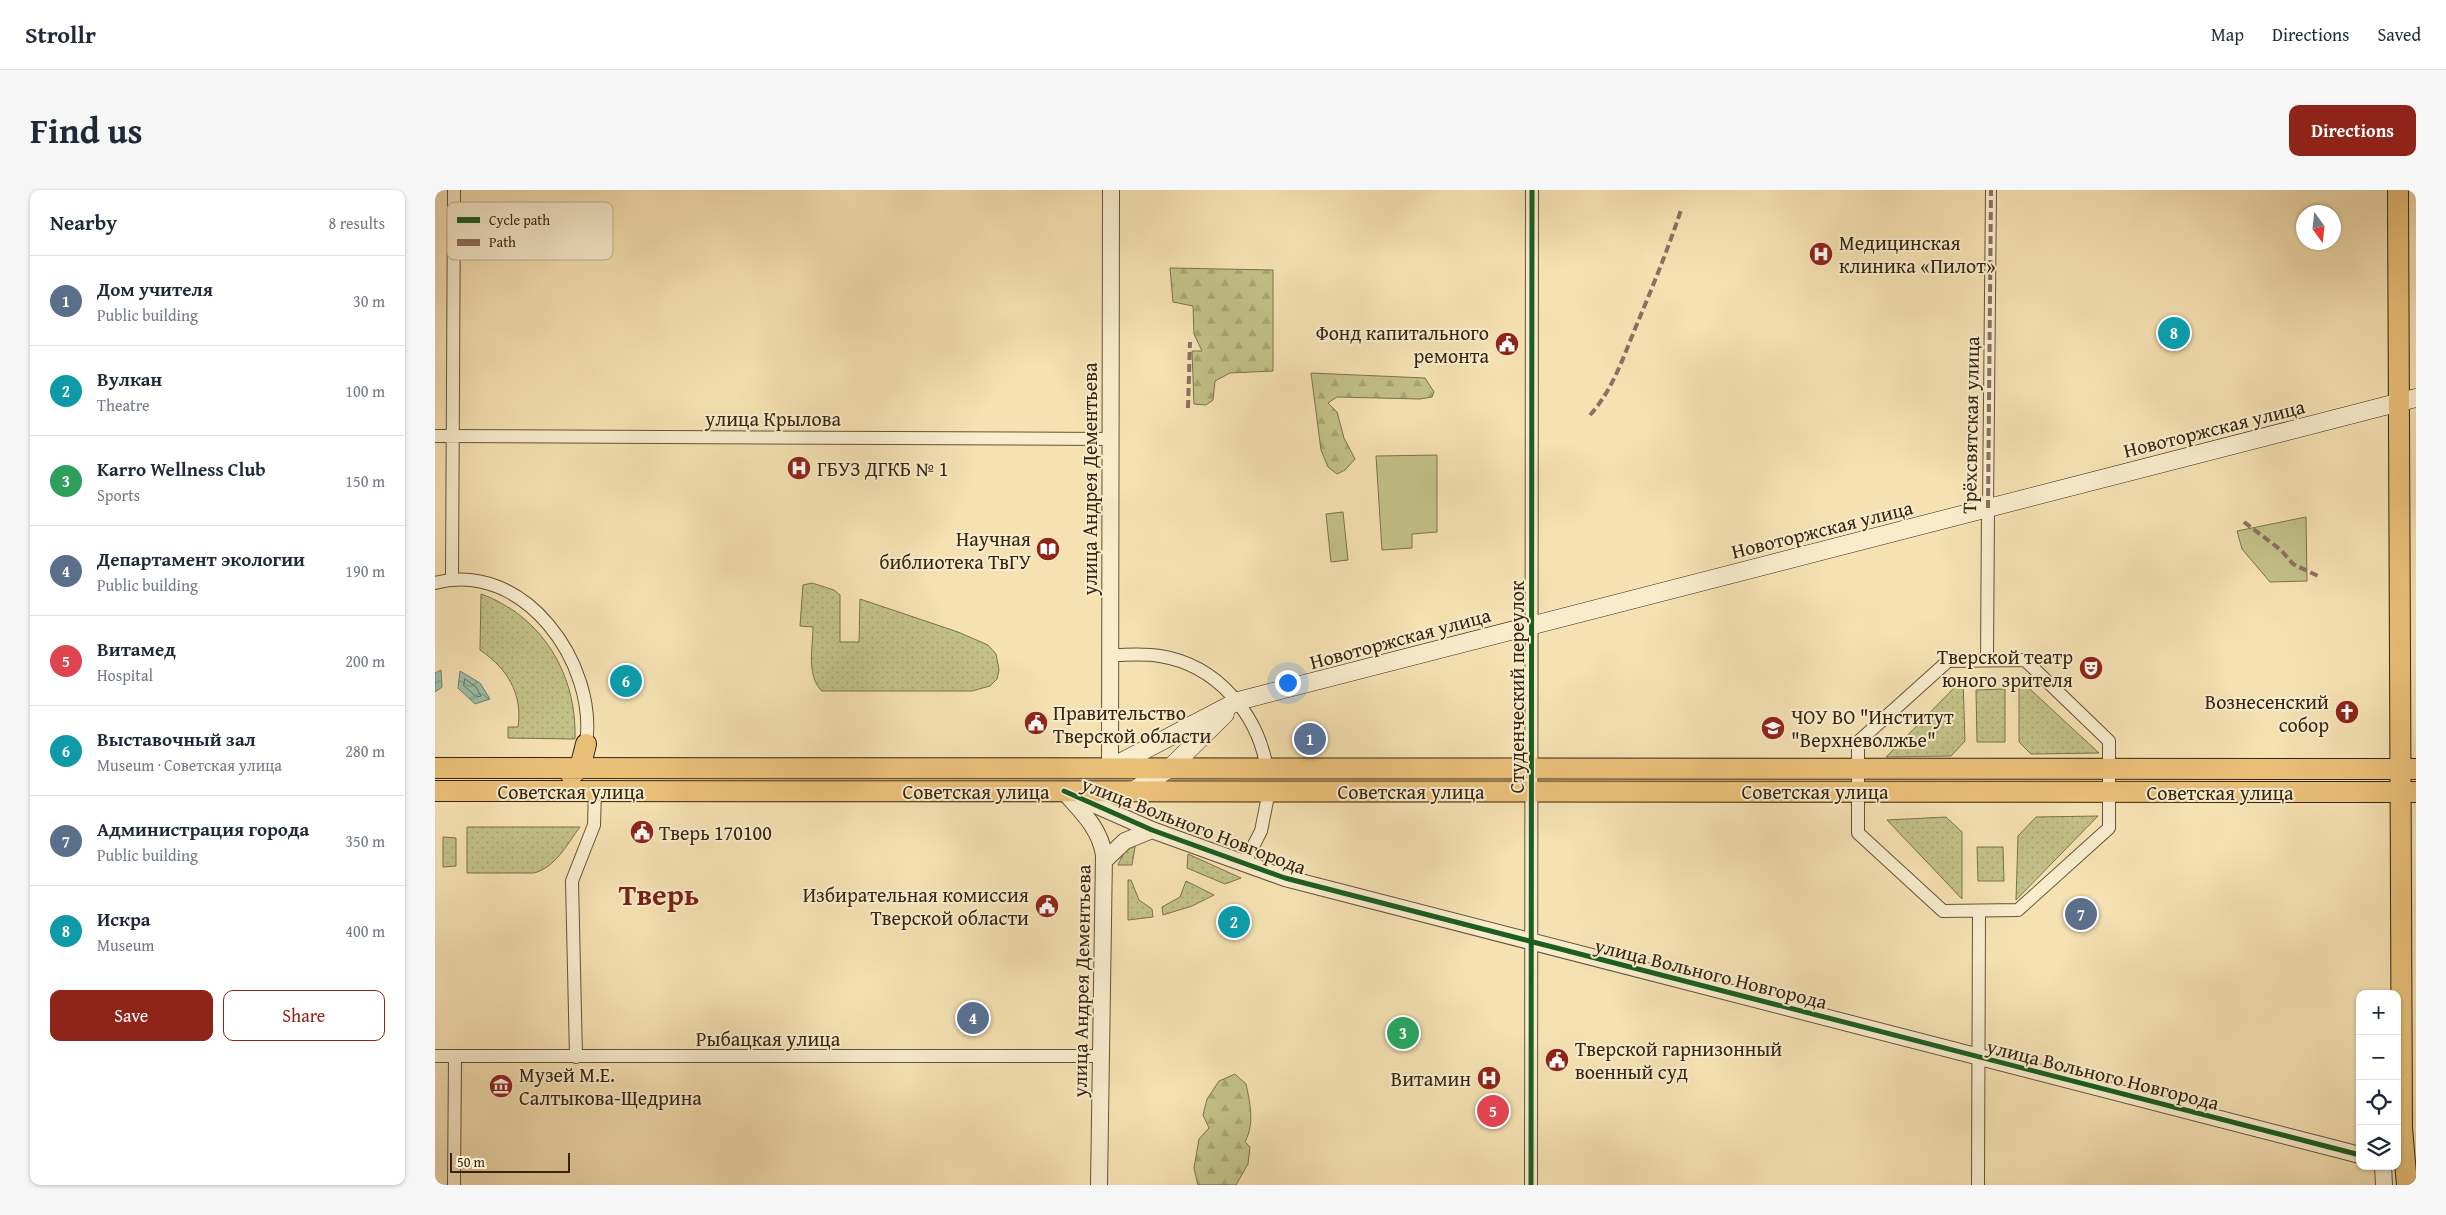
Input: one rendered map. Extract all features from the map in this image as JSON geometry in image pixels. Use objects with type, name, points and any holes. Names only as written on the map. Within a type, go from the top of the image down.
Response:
[{"type":"main road","points":[[2398,190],[2407,401],[2408,792],[2402,1128],[2403,1172]]},
{"type":"main road","name":"Новоторжская улица","points":[[1110,768],[1238,701],[2407,401]]},
{"type":"main road","points":[[1133,791],[1170,768],[1238,701]]},
{"type":"main road","points":[[546,791],[580,768],[586,744]]},
{"type":"main road","name":"Советская улица","points":[[435,768],[2408,769]]},
{"type":"main road","name":"Советская улица","points":[[435,791],[2408,792]]},
{"type":"street","name":"улица Андрея Дементьева","points":[[1110,768],[1111,190]]},
{"type":"street","name":"Студенческий переулок","points":[[1531,1185],[1532,190]]},
{"type":"street","name":"Трёхсвятская улица","points":[[1987,660],[1991,190]]},
{"type":"street","points":[[452,579],[454,260]]},
{"type":"street","name":"улица Крылова","points":[[435,436],[1111,438]]},
{"type":"street","points":[[435,582],[452,579],[480,582],[507,591],[531,606],[556,634],[568,652],[584,692],[588,724],[586,744]]},
{"type":"street","points":[[1110,655],[1159,655],[1177,660],[1212,678],[1238,701],[1258,735],[1267,768]]},
{"type":"street","points":[[1987,660],[2025,660],[2109,741],[2109,828],[2018,910],[1943,911],[1858,832],[1859,742],[1948,661],[1987,660]]},
{"type":"street","points":[[576,1057],[572,881],[594,825],[595,791]]},
{"type":"street","name":"улица Андрея Дементьева","points":[[1064,791],[1097,832],[1104,861],[1099,1185]]},
{"type":"street","name":"улица Вольного Новгорода","points":[[1064,791],[1152,830],[1244,864],[1303,883],[2356,1154]]},
{"type":"street","points":[[1244,864],[1261,831],[1269,791]]},
{"type":"street","points":[[1104,861],[1125,841],[1152,830]]},
{"type":"street","points":[[1978,1185],[1979,910]]},
{"type":"street","name":"Рыбацкая улица","points":[[435,1056],[1101,1056]]},
{"type":"street","points":[[454,1185],[455,1056]]},
{"type":"street","points":[[2400,1080],[2403,1066]]},
{"type":"street","points":[[2383,1170],[2384,1185]]},
{"type":"green space","points":[[1170,268],[1273,270],[1273,371],[1230,373],[1215,381],[1213,400],[1206,405],[1194,404],[1192,351],[1202,351],[1194,334],[1193,306],[1173,302]]},
{"type":"green space","points":[[1311,373],[1425,378],[1434,392],[1432,397],[1420,399],[1337,397],[1328,403],[1337,412],[1344,438],[1355,459],[1345,470],[1337,474],[1328,467],[1321,450]]},
{"type":"green space","points":[[1437,455],[1437,532],[1412,534],[1412,548],[1382,550],[1376,456]]},
{"type":"green space","points":[[1343,512],[1348,560],[1331,562],[1326,514]]},
{"type":"green space","points":[[2306,517],[2307,581],[2270,582],[2242,549],[2237,531]]},
{"type":"green space","points":[[812,583],[834,590],[840,595],[840,642],[859,642],[860,599],[958,632],[988,645],[996,654],[999,670],[997,679],[990,686],[972,691],[822,691],[817,685],[812,669],[813,627],[800,626],[803,585]]},
{"type":"green space","points":[[481,594],[503,604],[522,617],[538,632],[552,650],[570,692],[574,715],[575,739],[508,738],[508,727],[518,727],[518,704],[511,683],[505,674],[490,657],[480,650]]},
{"type":"green space","points":[[1963,679],[1965,741],[1951,756],[1886,757]]},
{"type":"green space","points":[[2019,679],[2099,753],[2031,754],[2019,742]]},
{"type":"green space","points":[[2005,689],[2005,742],[1977,742],[1976,690]]},
{"type":"green space","points":[[2098,816],[2016,900],[2018,836],[2036,817]]},
{"type":"green space","points":[[1946,817],[1962,832],[1962,899],[1887,820]]},
{"type":"green space","points":[[467,827],[580,827],[555,860],[542,870],[534,873],[467,873]]},
{"type":"green space","points":[[443,837],[456,838],[456,866],[443,867]]},
{"type":"green space","points":[[1136,841],[1132,865],[1118,865],[1124,852]]},
{"type":"green space","points":[[1977,847],[2003,847],[2004,881],[1978,881]]},
{"type":"green space","points":[[1188,854],[1241,878],[1225,884],[1187,868]]},
{"type":"green space","points":[[1128,880],[1131,880],[1139,900],[1152,909],[1153,917],[1128,920]]},
{"type":"green space","points":[[1186,881],[1214,895],[1192,906],[1163,915],[1162,907],[1180,897]]},
{"type":"green space","points":[[1235,1074],[1246,1084],[1250,1106],[1250,1128],[1245,1142],[1250,1147],[1248,1164],[1236,1185],[1198,1185],[1194,1168],[1199,1139],[1209,1128],[1203,1115],[1207,1099],[1219,1081]]},
{"type":"water","points":[[441,670],[442,687],[435,692],[435,673]]},
{"type":"water","points":[[460,671],[480,683],[490,699],[475,704],[458,688]]},
{"type":"marked path","points":[[1988,508],[1991,190]]},
{"type":"marked path","points":[[1590,415],[1605,395],[1617,372],[1681,210]]},
{"type":"marked path","points":[[1188,408],[1190,342]]},
{"type":"marked path","points":[[2244,522],[2281,550],[2293,564],[2318,576]]},
{"type":"cycle path","points":[[1531,1185],[1532,190]]},
{"type":"cycle path","points":[[1064,791],[1152,830],[1285,878],[2356,1154]]},
{"type":"place","name":"Медицинская клиника «Пилот»","points":[[1821,254]]},
{"type":"place","name":"Искра","points":[[2174,333]]},
{"type":"place","name":"Фонд капитального ремонта","points":[[1507,344]]},
{"type":"place","name":"ГБУЗ ДГКБ № 1","points":[[799,468]]},
{"type":"place","name":"Научная библиотека ТвГУ","points":[[1048,549]]},
{"type":"place","name":"Тверской театр юного зрителя","points":[[2091,668]]},
{"type":"place","name":"Выставочный зал","points":[[626,681]]},
{"type":"place","name":"Вознесенский собор","points":[[2347,712]]},
{"type":"place","name":"Правительство Тверской области","points":[[1036,723]]},
{"type":"place","name":"ЧОУ ВО \"Институт \"Верхневолжье\"","points":[[1773,728]]},
{"type":"place","name":"Дом учителя","points":[[1310,739]]},
{"type":"place","name":"Тверь 170100","points":[[642,832]]},
{"type":"place","name":"Избирательная комиcсия Тверской области","points":[[1047,906]]},
{"type":"place","name":"Администрация города","points":[[2081,914]]},
{"type":"place","name":"Вулкан","points":[[1234,922]]},
{"type":"place","name":"Департамент экологии","points":[[973,1018]]},
{"type":"place","name":"Karro Wellness Club","points":[[1403,1033]]},
{"type":"place","name":"Тверской гарнизонный военный суд","points":[[1557,1060]]},
{"type":"place","name":"Витамин","points":[[1489,1078]]},
{"type":"place","name":"Музей М.Е. Салтыкова-Щедрина","points":[[501,1086]]},
{"type":"place","name":"Витамед","points":[[1493,1111]]},
{"type":"district","name":"Тверь","points":[[659,894]]}]
